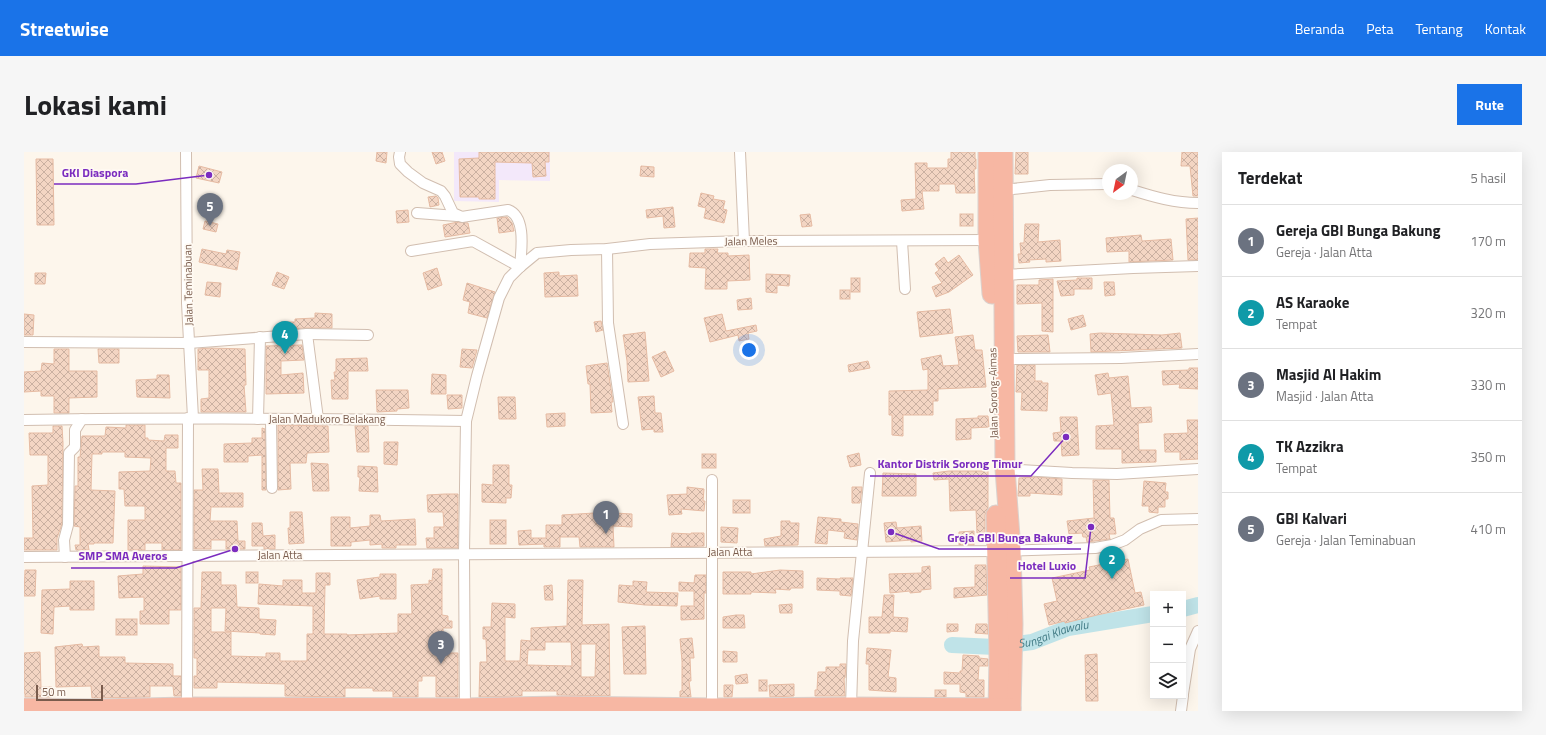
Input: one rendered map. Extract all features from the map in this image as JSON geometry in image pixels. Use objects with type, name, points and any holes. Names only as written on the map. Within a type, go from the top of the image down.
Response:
[{"type":"highway","name":"Jalan Sorong-Aimas","points":[[988,152],[988,240],[1004,551],[1006,624],[1005,709]]},
{"type":"highway","name":"Jalan Sorong-Aimas","points":[[1003,152],[1005,469],[1004,551]]},
{"type":"highway","points":[[24,708],[56,710],[465,710],[560,706],[724,709],[851,707],[1005,709]]},
{"type":"street","name":"Jalan Teminabuan","points":[[186,152],[187,302],[191,418],[187,709]]},
{"type":"street","points":[[400,152],[400,164],[423,183],[441,191],[453,213],[458,216]]},
{"type":"street","points":[[740,152],[744,241]]},
{"type":"street","points":[[1003,190],[1050,185],[1102,184]]},
{"type":"street","points":[[1138,192],[1153,197],[1183,203],[1198,203]]},
{"type":"street","points":[[411,251],[473,241],[520,267],[522,238],[519,223],[514,213],[508,210],[458,216],[417,213]]},
{"type":"street","name":"Jalan Meles","points":[[466,421],[499,298],[509,278],[537,253],[607,249],[650,244],[744,241],[988,240]]},
{"type":"street","points":[[902,241],[905,289]]},
{"type":"street","points":[[607,249],[608,323],[623,424]]},
{"type":"street","points":[[1004,275],[1198,266]]},
{"type":"street","points":[[24,342],[189,343],[307,334],[368,335]]},
{"type":"street","points":[[307,334],[318,419]]},
{"type":"street","points":[[258,419],[260,337]]},
{"type":"street","points":[[1004,359],[1121,358],[1198,354]]},
{"type":"street","name":"Jalan Madukoro Belakang","points":[[24,420],[191,418],[271,420],[432,419],[466,421]]},
{"type":"street","points":[[65,557],[64,540],[68,525],[69,453],[74,448],[75,430],[82,419]]},
{"type":"street","points":[[271,420],[272,488]]},
{"type":"street","points":[[465,710],[464,554],[466,421]]},
{"type":"street","points":[[1005,469],[1072,474],[1117,474],[1198,469]]},
{"type":"street","points":[[851,707],[853,641],[870,473]]},
{"type":"street","points":[[712,480],[712,553],[724,709]]},
{"type":"street","name":"Jalan Atta","points":[[24,557],[1004,551],[1095,548],[1112,545],[1125,540],[1140,529],[1161,520],[1198,519]]},
{"type":"street","points":[[1186,675],[1190,649],[1198,631]]},
{"type":"street","points":[[1181,711],[1182,699]]},
{"type":"shaded area","points":[[454,152],[479,152],[479,199],[495,199],[495,152],[498,162],[535,163],[549,162],[550,152],[550,181],[499,180],[499,202],[454,201]],"holes":[[[460,159],[475,159],[476,197],[461,197]]]},
{"type":"building","points":[[377,152],[387,152],[386,163],[376,161]]},
{"type":"building","points":[[432,152],[442,152],[445,161],[436,164]]},
{"type":"building","points":[[479,152],[549,152],[549,162],[545,162],[546,176],[533,177],[532,163],[495,162],[495,199],[460,197],[459,159],[479,158]]},
{"type":"building","points":[[951,152],[975,152],[975,193],[956,193],[955,184],[939,184],[939,191],[922,191],[924,209],[902,211],[901,200],[916,199],[915,163],[927,163],[927,168],[948,168],[948,159],[951,159]]},
{"type":"building","points":[[1016,152],[1028,152],[1028,174],[1015,174]]},
{"type":"building","points":[[1182,152],[1198,152],[1198,196],[1193,196],[1190,166],[1181,166]]},
{"type":"building","points":[[36,159],[53,159],[54,225],[37,225]]},
{"type":"building","points":[[199,166],[222,172],[219,183],[196,178]]},
{"type":"building","points":[[641,166],[654,167],[654,177],[640,176]]},
{"type":"building","points":[[701,193],[714,196],[713,199],[725,201],[723,209],[727,210],[724,223],[704,218],[706,208],[698,206]]},
{"type":"building","points":[[436,196],[438,198],[439,205],[430,207],[428,197]]},
{"type":"building","points":[[673,207],[675,227],[664,228],[663,216],[647,218],[646,210]]},
{"type":"building","points":[[408,210],[409,222],[397,223],[396,211]]},
{"type":"building","points":[[810,214],[812,226],[802,227],[800,215]]},
{"type":"building","points":[[960,214],[973,214],[973,226],[960,226]]},
{"type":"building","points":[[507,217],[512,223],[514,231],[499,233],[497,218]]},
{"type":"building","points":[[1198,218],[1198,260],[1188,260],[1186,219]]},
{"type":"building","points":[[205,221],[218,224],[216,232],[203,229]]},
{"type":"building","points":[[458,222],[468,223],[470,233],[445,237],[443,225]]},
{"type":"building","points":[[1025,224],[1039,224],[1038,242],[1060,240],[1061,261],[1046,262],[1046,259],[1029,260],[1030,262],[1019,263],[1018,254],[1021,254],[1020,243],[1024,243]]},
{"type":"building","points":[[1141,235],[1142,241],[1171,239],[1173,260],[1129,262],[1129,251],[1107,252],[1106,238]]},
{"type":"building","points":[[202,249],[226,254],[227,250],[240,252],[237,270],[199,262]]},
{"type":"building","points":[[705,249],[718,249],[717,253],[728,253],[728,256],[749,255],[750,280],[727,281],[727,289],[705,289],[706,268],[689,267],[690,253],[705,253]]},
{"type":"building","points":[[959,255],[973,275],[949,292],[936,297],[932,287],[942,283],[935,273],[939,270],[935,264],[944,257],[948,263]]},
{"type":"building","points":[[437,268],[442,285],[428,290],[423,273]]},
{"type":"building","points":[[277,272],[289,277],[284,289],[272,285]]},
{"type":"building","points":[[559,272],[559,276],[577,275],[578,296],[545,297],[544,273]]},
{"type":"building","points":[[35,273],[46,273],[45,284],[35,284]]},
{"type":"building","points":[[766,274],[790,275],[789,286],[777,285],[777,293],[766,292]]},
{"type":"building","points":[[851,278],[860,278],[860,292],[851,292]]},
{"type":"building","points":[[1077,278],[1092,278],[1092,289],[1074,289],[1074,295],[1061,296],[1057,281],[1077,280]]},
{"type":"building","points":[[1053,279],[1053,332],[1042,331],[1042,303],[1017,304],[1017,285],[1039,285],[1039,280]]},
{"type":"building","points":[[207,282],[221,283],[220,297],[205,295]]},
{"type":"building","points":[[1104,282],[1114,282],[1115,295],[1105,296]]},
{"type":"building","points":[[467,283],[495,292],[487,318],[468,313],[470,302],[463,300]]},
{"type":"building","points":[[840,290],[850,290],[850,299],[840,299]]},
{"type":"building","points":[[751,298],[752,309],[738,310],[737,300]]},
{"type":"building","points":[[950,309],[953,333],[920,337],[917,312]]},
{"type":"building","points":[[315,313],[332,314],[332,328],[281,329],[281,322],[295,322],[295,319],[315,318]]},
{"type":"building","points":[[24,314],[34,315],[33,335],[24,335]]},
{"type":"building","points":[[722,314],[726,331],[756,325],[757,331],[748,333],[749,339],[739,341],[738,335],[710,342],[704,318]]},
{"type":"building","points":[[1083,315],[1086,326],[1071,330],[1068,319]]},
{"type":"building","points":[[601,321],[603,330],[596,332],[594,322]]},
{"type":"building","points":[[645,332],[649,381],[628,382],[627,361],[623,335]]},
{"type":"building","points":[[1180,333],[1182,348],[1091,352],[1090,334],[1162,335]]},
{"type":"building","points":[[973,335],[975,350],[982,350],[986,387],[938,389],[938,401],[933,401],[933,415],[903,415],[903,436],[892,435],[892,415],[889,415],[889,391],[928,390],[928,369],[923,370],[921,359],[941,355],[943,366],[959,365],[955,337]]},
{"type":"building","points":[[1048,335],[1050,352],[1018,352],[1017,336]]},
{"type":"building","points":[[302,345],[304,360],[281,361],[281,375],[303,373],[304,393],[266,394],[266,346]]},
{"type":"building","points":[[54,349],[69,349],[69,371],[97,371],[97,397],[69,398],[69,413],[54,413],[54,396],[41,396],[41,391],[24,392],[24,372],[41,371],[42,363],[54,364]]},
{"type":"building","points":[[98,349],[119,349],[119,363],[99,363]]},
{"type":"building","points":[[198,349],[245,349],[246,385],[244,385],[246,412],[201,412],[201,399],[209,398],[209,370],[198,370]]},
{"type":"building","points":[[462,349],[477,350],[472,368],[460,367]]},
{"type":"building","points":[[665,351],[674,371],[661,377],[652,357]]},
{"type":"building","points":[[367,358],[368,371],[348,371],[348,399],[332,399],[331,380],[335,380],[334,372],[336,372],[336,359]]},
{"type":"building","points":[[868,361],[870,368],[849,372],[848,365]]},
{"type":"building","points":[[607,363],[613,402],[611,402],[612,412],[591,413],[590,384],[588,384],[586,366]]},
{"type":"building","points":[[1017,365],[1035,365],[1035,381],[1048,383],[1047,411],[1021,410],[1022,392],[1016,392]]},
{"type":"building","points":[[1189,368],[1198,368],[1198,389],[1179,388],[1180,384],[1163,385],[1162,371],[1189,370]]},
{"type":"building","points":[[1108,373],[1109,378],[1128,376],[1131,408],[1151,407],[1152,422],[1138,423],[1139,450],[1156,450],[1156,462],[1122,463],[1122,449],[1096,449],[1096,426],[1114,425],[1111,393],[1098,395],[1095,375]]},
{"type":"building","points":[[432,374],[446,375],[446,394],[431,394]]},
{"type":"building","points":[[157,375],[169,375],[170,398],[137,397],[136,380],[157,379]]},
{"type":"building","points":[[376,390],[408,390],[409,408],[397,409],[397,411],[377,412]]},
{"type":"building","points":[[447,395],[462,395],[462,408],[448,409]]},
{"type":"building","points":[[654,396],[655,413],[661,413],[663,432],[654,432],[654,429],[642,430],[638,397]]},
{"type":"building","points":[[498,397],[515,397],[516,419],[499,419]]},
{"type":"building","points":[[565,413],[565,426],[547,427],[546,414]]},
{"type":"building","points":[[978,416],[988,416],[989,427],[971,428],[971,439],[956,440],[956,419],[978,418]]},
{"type":"building","points":[[1060,417],[1077,417],[1079,455],[1062,456],[1061,441],[1054,441],[1053,433],[1061,432]]},
{"type":"building","points":[[1187,420],[1198,420],[1198,459],[1180,460],[1180,452],[1165,452],[1164,434],[1188,433]]},
{"type":"building","points":[[126,425],[145,425],[145,438],[148,438],[148,440],[164,441],[165,435],[178,435],[178,448],[166,448],[166,471],[175,471],[176,483],[181,483],[181,550],[162,550],[162,543],[145,543],[145,550],[128,550],[128,520],[145,520],[145,506],[125,506],[124,489],[119,489],[119,472],[150,471],[151,458],[125,457],[125,452],[102,452],[102,454],[92,454],[91,490],[115,491],[113,543],[88,544],[89,550],[76,550],[75,545],[80,545],[80,527],[74,526],[75,486],[78,486],[78,457],[80,457],[82,436],[105,436],[106,427],[126,428]]},
{"type":"building","points":[[278,425],[328,426],[329,452],[307,453],[306,463],[290,463],[291,489],[278,490]]},
{"type":"building","points":[[53,426],[62,426],[63,443],[62,524],[57,538],[57,550],[24,550],[24,538],[33,538],[32,486],[48,485],[48,455],[30,455],[29,433],[53,433]]},
{"type":"building","points":[[355,426],[368,426],[369,452],[357,452]]},
{"type":"building","points":[[262,428],[265,429],[266,490],[262,490],[262,455],[248,456],[248,462],[224,462],[224,444],[252,443],[252,438],[262,438]]},
{"type":"building","points":[[384,442],[398,442],[397,465],[384,464]]},
{"type":"building","points":[[859,453],[861,465],[850,467],[847,456]]},
{"type":"building","points":[[702,454],[716,454],[716,468],[702,468]]},
{"type":"building","points":[[311,463],[328,464],[329,491],[313,491]]},
{"type":"building","points":[[493,465],[509,465],[509,485],[512,485],[511,498],[506,498],[506,503],[482,502],[482,484],[493,485]]},
{"type":"building","points":[[358,466],[377,467],[378,492],[359,491],[360,477],[358,477]]},
{"type":"building","points":[[202,469],[218,469],[219,493],[243,493],[243,507],[211,507],[210,521],[237,521],[238,541],[245,541],[245,549],[226,549],[226,540],[211,540],[211,549],[194,549],[194,490],[203,490]]},
{"type":"building","points":[[949,471],[988,471],[988,508],[985,515],[985,533],[977,533],[976,510],[950,511],[949,479],[934,480],[933,473]]},
{"type":"building","points":[[883,473],[916,474],[916,496],[882,496]]},
{"type":"building","points":[[1036,477],[1062,479],[1062,495],[1030,493],[1030,496],[1018,496],[1019,478]]},
{"type":"building","points":[[1093,480],[1109,480],[1110,518],[1114,518],[1116,534],[1109,534],[1110,539],[1087,542],[1086,537],[1083,537],[1082,533],[1069,534],[1067,521],[1094,518]]},
{"type":"building","points":[[1144,481],[1166,483],[1165,492],[1168,492],[1168,499],[1165,499],[1165,507],[1158,507],[1158,513],[1149,512],[1149,506],[1142,506]]},
{"type":"building","points":[[687,487],[704,489],[704,511],[681,509],[682,514],[669,515],[667,495],[687,494]]},
{"type":"building","points":[[852,487],[862,487],[860,503],[852,503]]},
{"type":"building","points":[[458,494],[458,548],[427,548],[426,538],[434,538],[434,527],[444,527],[443,512],[428,512],[427,495]]},
{"type":"building","points":[[733,500],[750,500],[750,513],[733,513]]},
{"type":"building","points":[[290,512],[302,512],[304,543],[289,544],[288,528],[290,528]]},
{"type":"building","points":[[594,513],[594,518],[615,517],[615,513],[632,514],[632,527],[613,526],[614,547],[580,547],[579,537],[560,537],[560,547],[544,547],[544,544],[519,545],[518,531],[531,530],[531,538],[546,538],[546,525],[562,525],[562,515]]},
{"type":"building","points":[[370,515],[380,515],[381,521],[415,519],[416,545],[396,545],[396,548],[382,548],[382,544],[370,545],[370,540],[351,542],[351,546],[331,546],[331,517],[350,517],[350,528],[370,526]]},
{"type":"building","points":[[818,517],[841,519],[841,522],[858,524],[857,540],[844,538],[845,532],[828,530],[827,544],[815,543]]},
{"type":"building","points":[[490,520],[506,520],[506,544],[490,544]]},
{"type":"building","points":[[781,521],[799,523],[798,545],[765,546],[764,539],[781,536]]},
{"type":"building","points":[[896,522],[897,528],[921,526],[922,541],[911,542],[911,540],[886,542],[884,523]]},
{"type":"building","points":[[252,523],[262,523],[263,536],[275,535],[275,549],[264,549],[264,546],[252,546]]},
{"type":"building","points":[[721,527],[738,528],[737,543],[721,542]]},
{"type":"building","points":[[974,531],[974,545],[959,545],[959,532]]},
{"type":"building","points":[[672,533],[704,533],[704,546],[671,547]]},
{"type":"building","points":[[1128,559],[1135,593],[1141,592],[1144,605],[1065,623],[1065,621],[1049,625],[1044,604],[1057,601],[1052,578],[1090,570],[1089,567]]},
{"type":"building","points":[[975,565],[986,565],[987,595],[954,598],[954,588],[975,587]]},
{"type":"building","points":[[143,566],[181,567],[181,610],[169,610],[169,624],[140,624],[140,611],[144,611],[144,597],[119,598],[118,576],[143,574]]},
{"type":"building","points":[[930,566],[931,589],[921,590],[921,592],[910,593],[910,591],[890,593],[889,574],[922,573],[922,567]]},
{"type":"building","points":[[433,569],[442,569],[442,615],[448,616],[448,621],[452,621],[452,628],[443,628],[440,653],[458,653],[458,697],[436,697],[436,676],[422,676],[422,681],[418,681],[418,697],[393,697],[393,691],[373,691],[373,688],[345,688],[345,697],[285,696],[285,684],[217,682],[217,688],[194,688],[194,676],[197,676],[197,658],[194,658],[194,608],[201,608],[202,572],[221,572],[221,585],[236,585],[237,607],[259,608],[259,619],[276,620],[275,635],[225,631],[226,608],[211,608],[211,632],[231,632],[231,656],[266,657],[266,653],[280,653],[280,661],[307,661],[307,634],[313,634],[313,606],[258,604],[259,584],[283,586],[283,580],[302,580],[302,593],[316,593],[316,573],[330,573],[330,585],[325,585],[324,634],[347,635],[398,633],[398,614],[412,614],[411,585],[429,584],[429,580],[432,581]]},
{"type":"building","points":[[25,570],[36,570],[35,596],[24,596]]},
{"type":"building","points":[[780,570],[803,571],[803,588],[791,588],[790,590],[775,589],[776,593],[751,592],[751,594],[723,594],[723,572],[751,572],[751,574]]},
{"type":"building","points":[[246,572],[258,572],[258,583],[246,583]]},
{"type":"building","points":[[380,574],[396,574],[396,599],[380,599],[380,596],[360,599],[357,580],[380,577]]},
{"type":"building","points":[[695,575],[706,575],[704,619],[681,620],[681,606],[694,606],[694,591],[679,591],[679,582],[694,583]]},
{"type":"building","points":[[817,578],[853,578],[851,596],[840,595],[840,591],[817,590]]},
{"type":"building","points":[[568,580],[583,580],[582,625],[609,624],[610,696],[557,695],[557,691],[522,691],[522,696],[479,697],[480,662],[487,662],[486,639],[483,639],[483,627],[491,627],[492,603],[515,604],[515,618],[505,617],[505,661],[520,661],[521,640],[531,641],[531,628],[567,626]],"holes":[[[545,642],[571,642],[572,666],[527,665],[528,650],[545,650]],[[581,644],[596,644],[595,677],[581,677]]]},
{"type":"building","points":[[70,581],[94,581],[94,610],[70,610],[70,606],[54,607],[53,634],[41,633],[42,590],[70,589]]},
{"type":"building","points":[[633,581],[647,582],[646,592],[678,593],[677,606],[618,602],[619,585],[633,586]]},
{"type":"building","points":[[552,585],[553,600],[545,600],[544,586]]},
{"type":"building","points":[[884,595],[894,595],[893,617],[908,618],[907,632],[890,631],[890,633],[869,633],[869,617],[882,617]]},
{"type":"building","points":[[792,604],[792,613],[780,613],[779,605]]},
{"type":"building","points":[[744,615],[745,628],[723,628],[723,617]]},
{"type":"building","points":[[116,619],[137,619],[137,635],[116,635]]},
{"type":"building","points":[[947,624],[958,624],[958,631],[947,632]]},
{"type":"building","points":[[976,624],[987,624],[988,634],[975,633]]},
{"type":"building","points":[[645,626],[646,674],[624,674],[622,627]]},
{"type":"building","points":[[692,638],[694,658],[690,658],[691,681],[689,681],[691,697],[680,697],[680,691],[682,691],[682,661],[680,639]]},
{"type":"building","points":[[82,644],[83,647],[99,646],[99,657],[125,657],[125,663],[173,664],[173,676],[181,676],[181,696],[174,696],[173,686],[150,686],[150,697],[98,698],[92,698],[91,686],[56,687],[55,647]]},
{"type":"building","points":[[867,648],[891,650],[888,677],[896,678],[896,692],[869,690],[869,664],[866,664]]},
{"type":"building","points":[[723,651],[737,652],[737,662],[723,662]]},
{"type":"building","points":[[40,652],[41,687],[52,687],[52,697],[25,697],[24,653]]},
{"type":"building","points":[[1097,654],[1098,701],[1086,701],[1085,655]]},
{"type":"building","points":[[963,655],[979,656],[979,658],[988,659],[988,666],[979,666],[978,680],[984,680],[984,697],[966,697],[966,693],[960,692],[960,684],[944,684],[944,672],[960,673],[960,671],[962,671]]},
{"type":"building","points":[[840,664],[846,664],[844,678],[845,696],[815,696],[815,690],[817,690],[818,672],[826,672],[826,667],[840,667]]},
{"type":"building","points":[[747,674],[748,683],[736,684],[735,676]]},
{"type":"building","points":[[759,680],[767,680],[767,691],[759,691]]},
{"type":"building","points":[[794,684],[794,696],[770,697],[769,685]]},
{"type":"building","points":[[724,685],[733,685],[732,697],[724,697]]},
{"type":"building","points":[[935,690],[946,690],[946,697],[935,697]]},
{"type":"waterway","name":"Sungai Klawalu","points":[[1186,608],[1198,605]]},
{"type":"waterway","name":"Sungai Klawalu","points":[[952,645],[995,647],[1032,642],[1068,628],[1150,614]]},
{"type":"place","name":"GKI Diaspora","points":[[209,175]]},
{"type":"place","name":"GBI Kalvari","points":[[210,226]]},
{"type":"place","name":"TK Azzikra","points":[[285,354]]},
{"type":"place","name":"Kantor Distrik Sorong Timur","points":[[1066,437]]},
{"type":"place","name":"Hotel Luxio","points":[[1091,527]]},
{"type":"place","name":"Greja GBI Bunga Bakung","points":[[891,532]]},
{"type":"place","name":"Gereja GBI Bunga Bakung","points":[[606,534]]},
{"type":"place","name":"SMP SMA Averos","points":[[235,549]]},
{"type":"place","name":"AS Karaoke","points":[[1112,579]]},
{"type":"place","name":"Masjid Al Hakim","points":[[441,664]]}]
